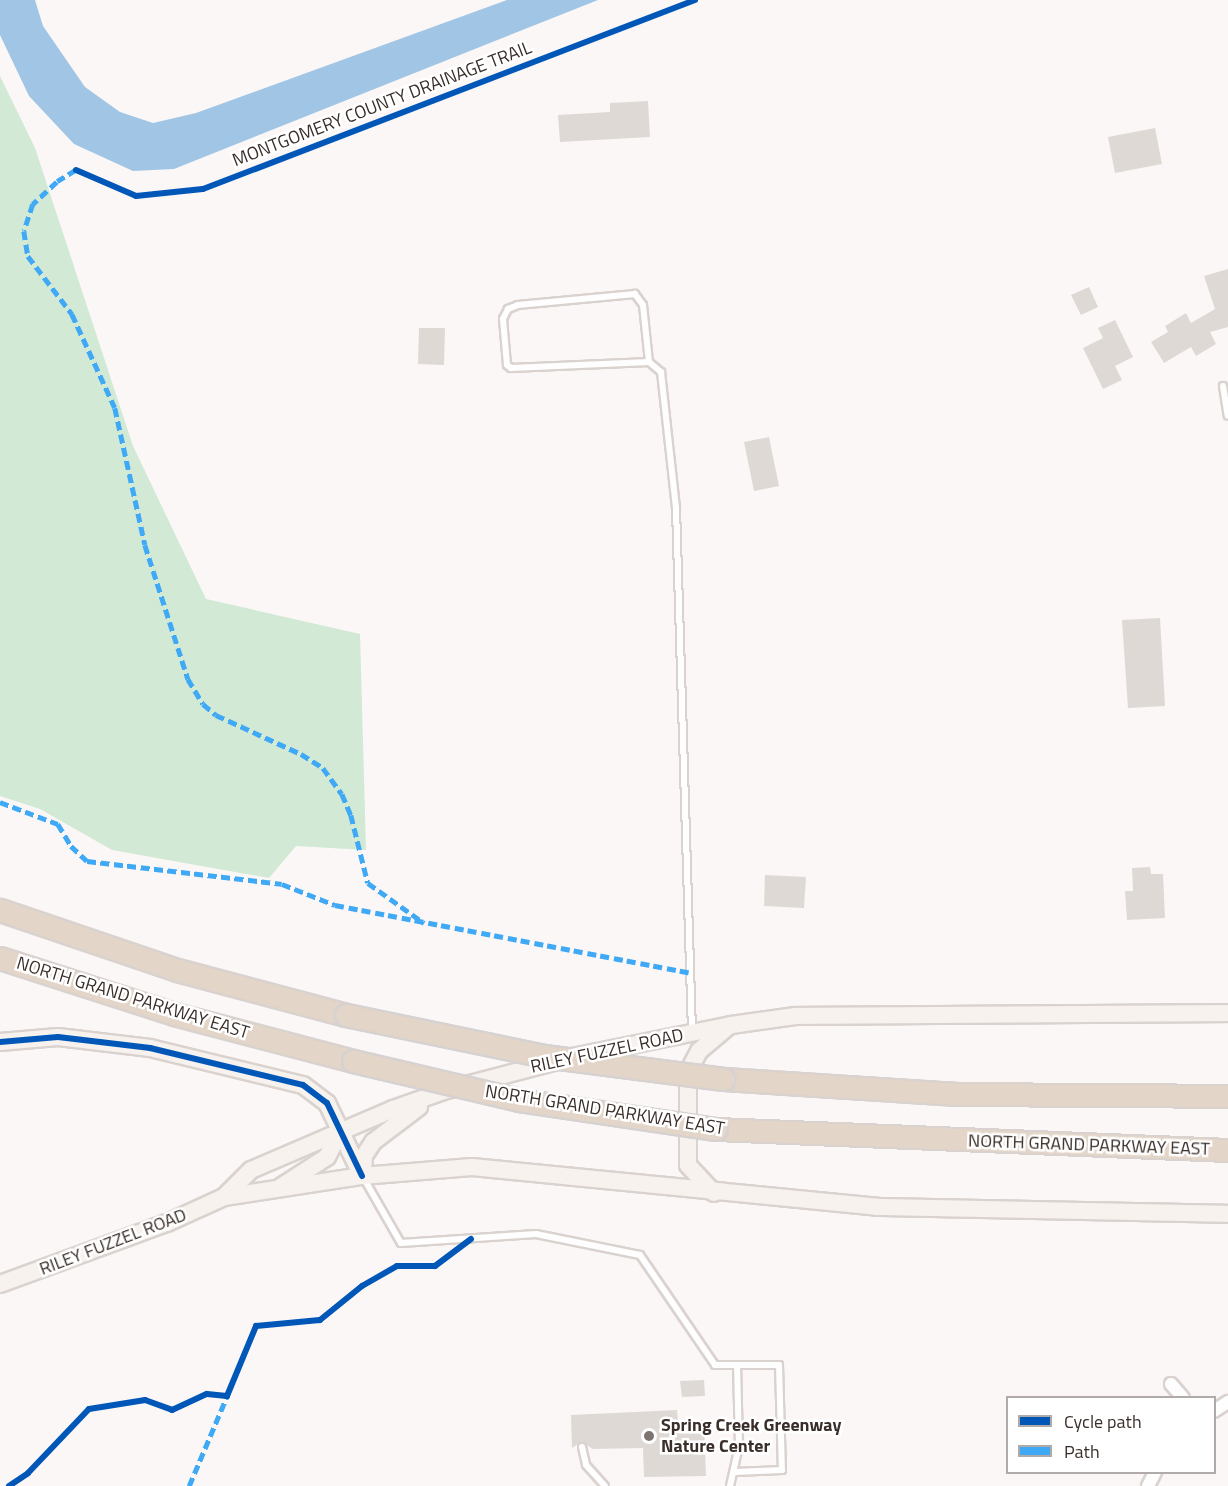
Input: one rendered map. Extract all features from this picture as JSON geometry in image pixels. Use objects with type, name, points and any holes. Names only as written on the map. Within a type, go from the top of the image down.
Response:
[{"type":"highway","points":[[0,910],[177,970],[345,1015],[544,1056],[724,1079],[958,1094],[1228,1096]]},
{"type":"highway","name":"NORTH GRAND PARKWAY EAST","points":[[0,958],[174,1014],[353,1061],[519,1100],[716,1129],[1228,1150]]},
{"type":"main road","points":[[1228,1013],[795,1016],[731,1025],[699,1051],[688,1072],[688,1165],[714,1193],[877,1207],[1228,1214]]},
{"type":"main road","name":"RILEY FUZZEL ROAD","points":[[224,1197],[251,1170],[341,1130],[447,1090],[577,1056],[731,1025]]},
{"type":"main road","points":[[0,1042],[58,1037],[150,1048],[303,1085],[327,1103],[362,1176]]},
{"type":"main road","points":[[362,1176],[364,1156],[373,1142],[392,1125],[447,1090]]},
{"type":"main road","points":[[274,1192],[327,1157],[341,1130]]},
{"type":"main road","name":"RILEY FUZZEL ROAD","points":[[0,1284],[167,1223],[224,1197],[274,1192],[362,1176],[472,1167],[714,1193]]},
{"type":"street","points":[[1171,1384],[1181,1396]]},
{"type":"lane","points":[[649,362],[643,304],[635,294],[518,305],[508,309],[503,319],[507,365],[511,368],[649,362],[661,372],[676,508],[692,1033]]},
{"type":"lane","points":[[1223,386],[1228,416]]},
{"type":"lane","points":[[362,1176],[401,1243],[536,1234],[640,1255],[715,1365],[780,1365],[782,1470],[735,1472]]},
{"type":"lane","points":[[730,1486],[735,1472],[739,1446],[737,1366]]},
{"type":"lane","points":[[582,1448],[586,1465],[605,1486]]},
{"type":"green space","points":[[0,76],[35,148],[133,446],[206,599],[360,634],[366,850],[296,846],[269,878],[112,850],[40,809],[0,796]]},
{"type":"water","points":[[0,0],[35,0],[43,26],[85,87],[120,112],[153,123],[196,113],[507,0],[598,0],[174,169],[133,171],[74,144],[29,96],[0,35]]},
{"type":"building","points":[[648,101],[650,137],[560,142],[558,115],[610,112],[610,103]]},
{"type":"building","points":[[1155,128],[1162,164],[1115,173],[1108,137]]},
{"type":"building","points":[[1228,269],[1228,327],[1210,332],[1216,344],[1196,356],[1191,347],[1164,363],[1151,342],[1168,332],[1165,326],[1186,313],[1191,323],[1215,309],[1204,276]]},
{"type":"building","points":[[1089,287],[1098,307],[1081,315],[1071,295]]},
{"type":"building","points":[[1115,320],[1133,357],[1115,366],[1122,380],[1103,389],[1083,348],[1103,338],[1098,328]]},
{"type":"building","points":[[419,328],[445,328],[444,365],[418,364]]},
{"type":"building","points":[[769,437],[779,486],[754,491],[744,442]]},
{"type":"building","points":[[1160,618],[1165,706],[1128,708],[1122,620]]},
{"type":"building","points":[[1150,867],[1151,874],[1163,874],[1165,918],[1127,920],[1125,891],[1133,891],[1132,868]]},
{"type":"building","points":[[765,875],[806,877],[804,908],[764,906]]},
{"type":"building","points":[[704,1380],[705,1396],[682,1397],[680,1381]]},
{"type":"building","name":"Spring Creek Greenway Nature Center","points":[[677,1410],[678,1421],[704,1420],[706,1476],[644,1477],[643,1448],[593,1449],[581,1442],[572,1448],[571,1415]]},
{"type":"marked path","points":[[76,170],[57,182],[33,204],[24,231],[28,256],[72,314],[115,408],[145,545],[188,679],[203,704],[216,715],[301,754],[323,768],[342,794],[351,815],[368,883],[424,923]]},
{"type":"marked path","points":[[0,802],[58,824],[71,846],[87,861],[282,884],[335,905],[691,973]]},
{"type":"marked path","points":[[189,1486],[227,1396]]},
{"type":"cycle path","name":"MONTGOMERY COUNTY DRAINAGE TRAIL","points":[[76,170],[136,196],[203,189],[695,0]]},
{"type":"cycle path","points":[[0,1042],[58,1037],[150,1048],[303,1085],[327,1103],[362,1176]]},
{"type":"cycle path","points":[[9,1486],[28,1473],[89,1409],[145,1400],[172,1410],[207,1394],[227,1396],[256,1326],[320,1320],[362,1286],[397,1266],[435,1266],[471,1239]]},
{"type":"place","name":"Spring Creek Greenway Nature Center","points":[[649,1436]]}]
